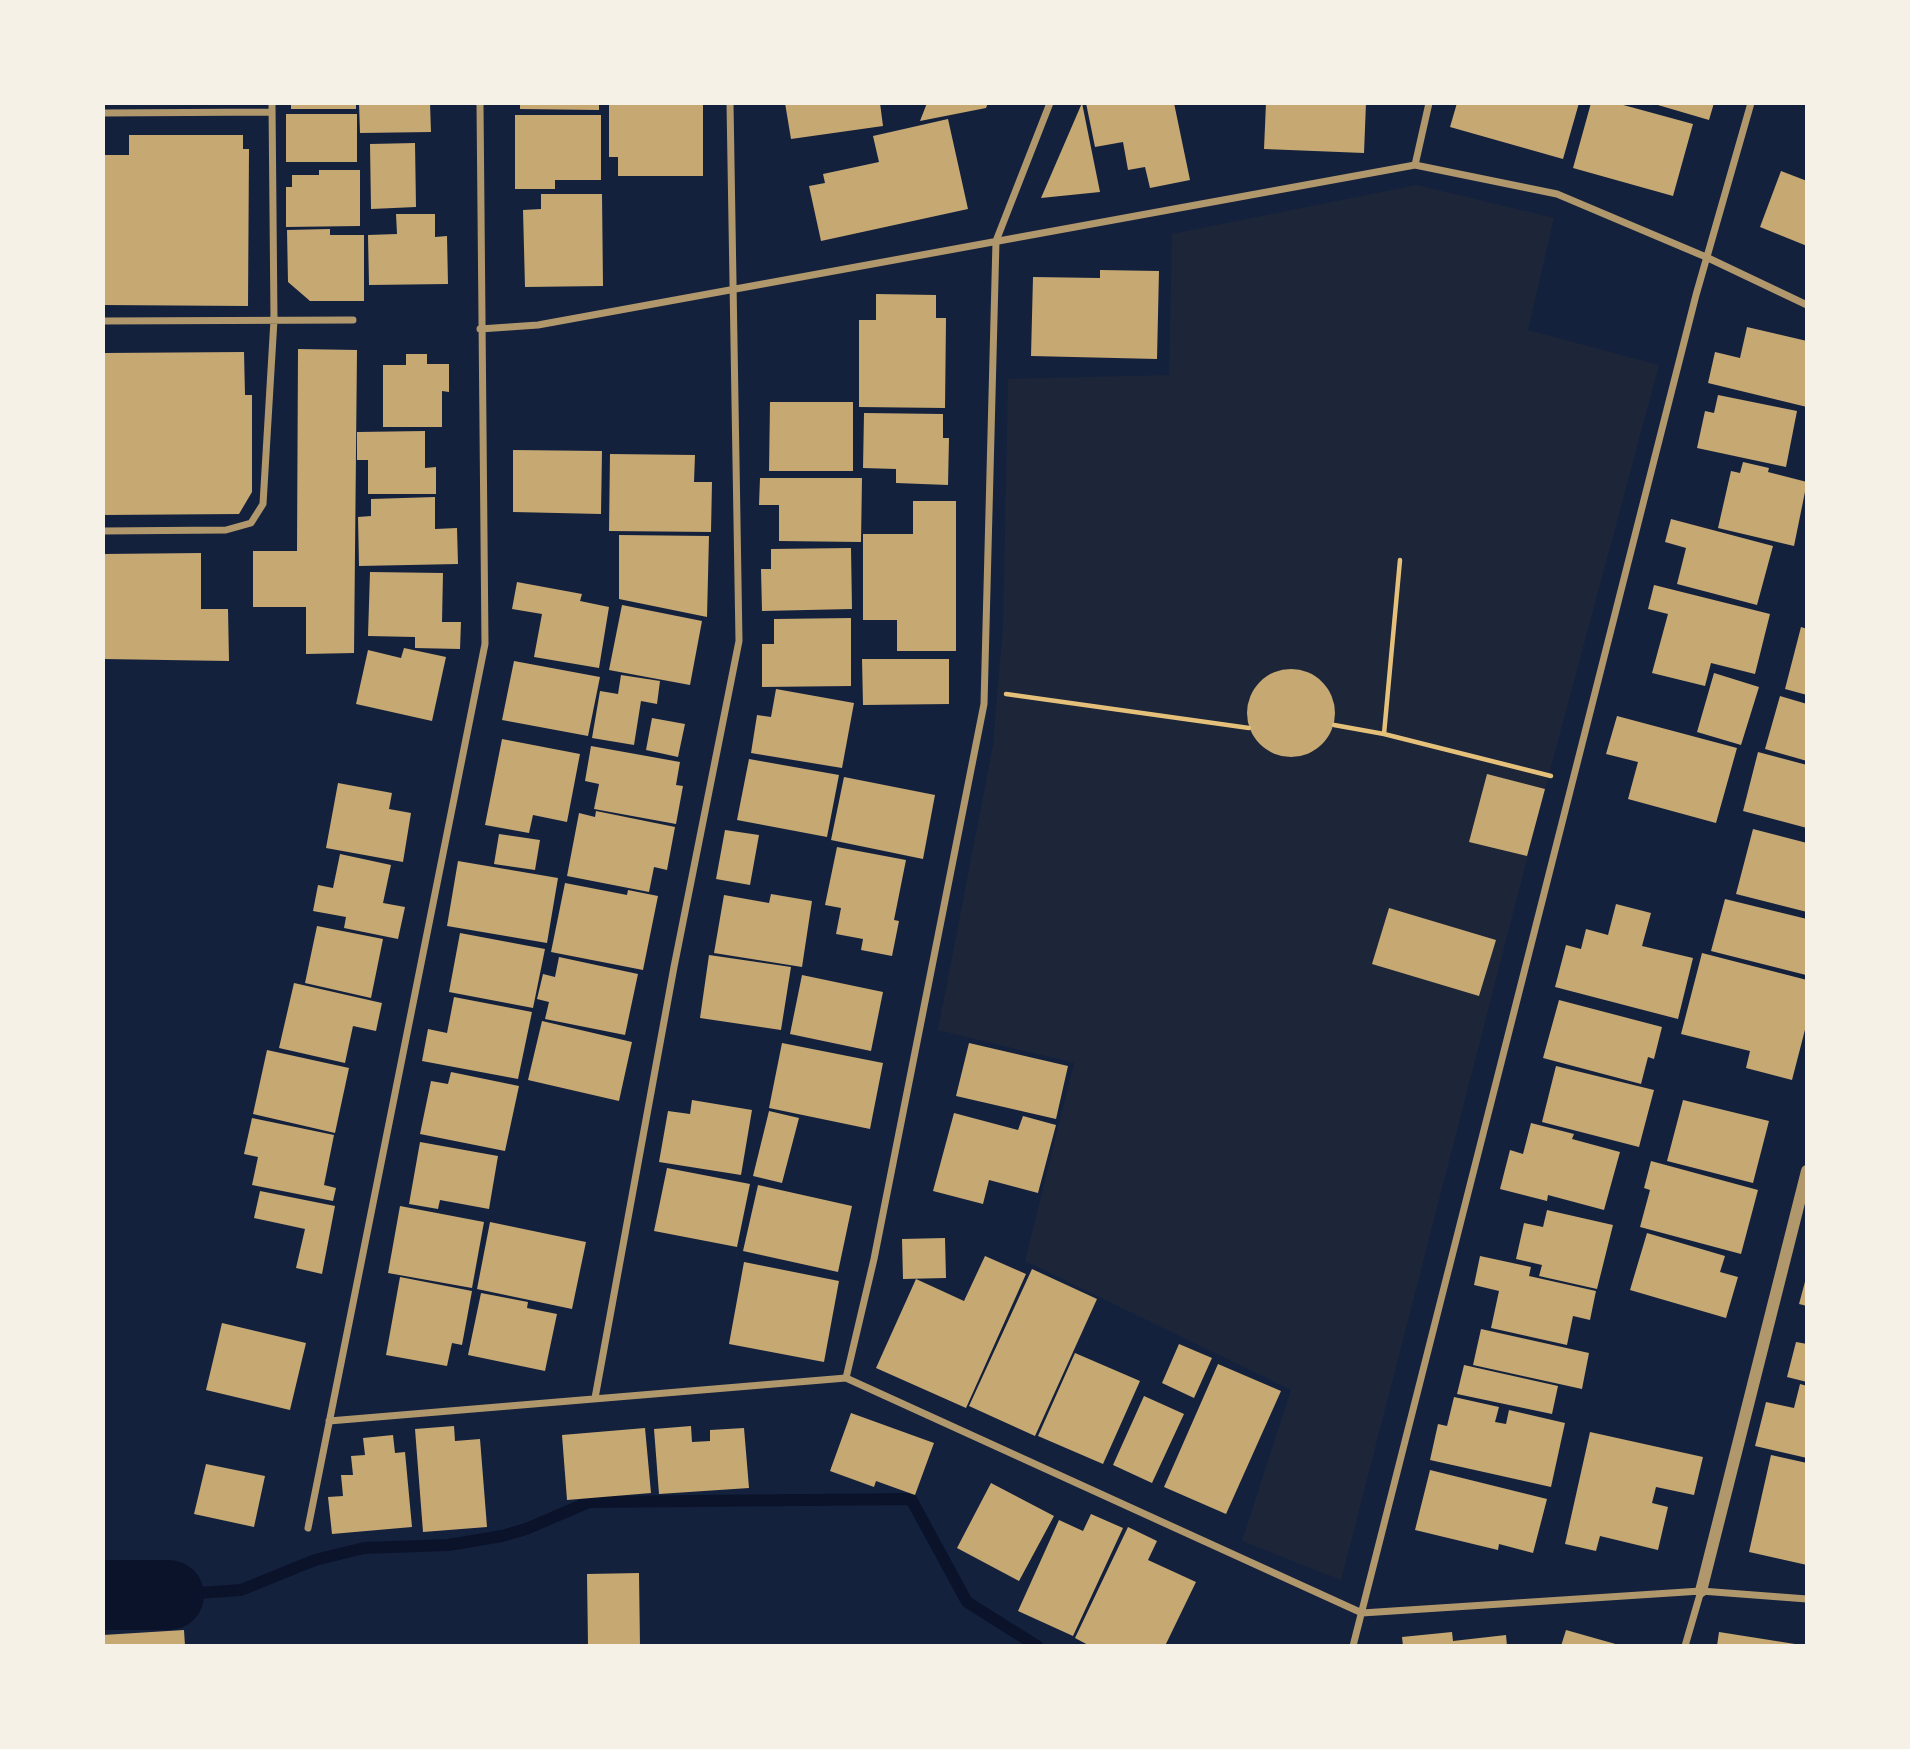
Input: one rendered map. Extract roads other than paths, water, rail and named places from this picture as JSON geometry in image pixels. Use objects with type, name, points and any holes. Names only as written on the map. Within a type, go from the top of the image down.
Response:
[{"type":"street","points":[[103,531],[226,530],[251,523],[263,504],[274,320],[272,103]]},
{"type":"street","points":[[308,1528],[485,644],[480,103]]},
{"type":"street","points":[[595,1398],[674,967],[739,641],[730,103]]},
{"type":"street","points":[[846,1378],[874,1259],[984,691],[996,241],[1050,103]]},
{"type":"street","points":[[1415,165],[1429,103]]},
{"type":"street","points":[[1353,1646],[1706,257],[1751,103]]},
{"type":"street","points":[[103,113],[272,112]]},
{"type":"street","points":[[480,329],[538,326],[733,288],[1415,165],[1558,194],[1706,257],[1807,304]]},
{"type":"street","points":[[103,321],[353,320]]},
{"type":"street","points":[[1685,1646],[1807,1171]]},
{"type":"street","points":[[329,1421],[846,1378],[1362,1613],[1701,1591],[1807,1599]]},
{"type":"waterway","points":[[169,1595],[241,1590],[315,1560],[364,1548],[448,1545],[502,1536],[526,1529],[589,1502],[911,1499],[967,1602],[1037,1646]]},
{"type":"waterway","points":[[103,1595],[169,1595]]}]
